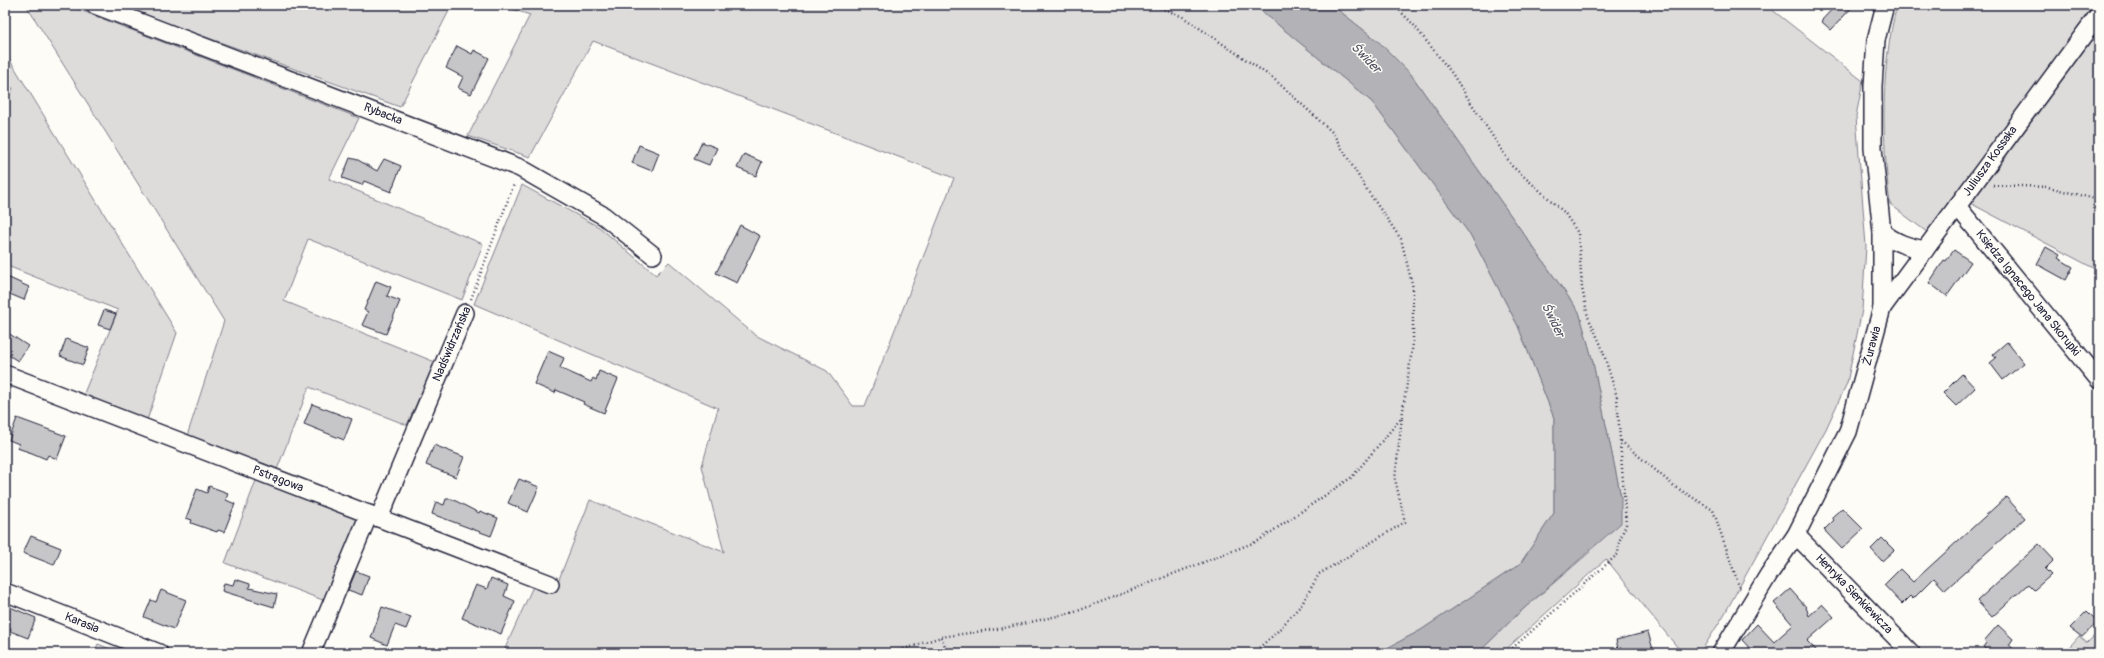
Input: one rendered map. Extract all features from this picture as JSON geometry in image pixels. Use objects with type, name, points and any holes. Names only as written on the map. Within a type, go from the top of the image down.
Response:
[{"type":"street","name":"Rybacka","points":[[95,5],[520,168],[604,216],[653,255]]},
{"type":"street","name":"Żurawia","points":[[1721,653],[1746,610],[1796,535],[1848,432],[1882,308],[1882,232],[1873,148],[1873,86],[1876,40],[1885,5]]},
{"type":"street","name":"Juliusza Kossaka","points":[[1882,308],[2099,14]]},
{"type":"street","name":"Księdza Ignacego Jana Skorupki","points":[[1958,206],[2099,380]]},
{"type":"street","points":[[1882,232],[1888,238],[1907,246],[1925,250]]},
{"type":"street","name":"Nadświdrzańska","points":[[311,653],[465,313]]},
{"type":"street","name":"Pstrągowa","points":[[5,374],[550,584]]},
{"type":"street","name":"Henryka Sienkiewicza","points":[[1796,535],[1911,653]]},
{"type":"street","name":"Karasia","points":[[5,592],[159,653]]},
{"type":"path","points":[[1154,5],[1183,17],[1272,78],[1332,132],[1367,190],[1401,239],[1413,288],[1413,343],[1395,478],[1405,522],[1319,574],[1302,604],[1276,633],[1253,653]]},
{"type":"path","points":[[1394,5],[1412,23],[1451,72],[1512,166],[1564,212],[1578,232],[1582,266],[1582,288],[1588,317],[1601,345],[1617,396],[1626,524],[1619,542],[1618,554],[1507,653]]},
{"type":"path","name":"Nadświdrzańska","points":[[465,313],[520,168]]},
{"type":"path","points":[[1970,187],[1990,185],[2048,187],[2099,200]]},
{"type":"path","points":[[892,653],[941,637],[1004,628],[1074,612],[1258,541],[1352,477],[1402,417]]},
{"type":"path","points":[[1621,441],[1674,486],[1713,510],[1733,564],[1746,610]]},
{"type":"path","points":[[941,637],[948,653]]},
{"type":"shaded area","points":[[26,5],[67,5],[359,118],[329,179],[483,244],[462,300],[308,239],[284,301],[435,362],[407,425],[309,387],[276,472],[187,436],[224,321]]},
{"type":"shaded area","points":[[117,5],[452,5],[400,107]]},
{"type":"shaded area","points":[[500,5],[1254,5],[1372,102],[1471,236],[1518,326],[1554,418],[1554,513],[1520,564],[1421,630],[1378,653],[503,653],[534,584],[554,592],[590,500],[724,552],[702,466],[718,408],[474,304],[522,185],[599,227],[656,275],[669,262],[755,335],[827,371],[853,406],[865,406],[954,178],[593,41],[530,157],[468,136],[530,15]]},
{"type":"shaded area","points":[[1332,5],[1766,5],[1863,81],[1856,116],[1866,246],[1862,310],[1847,383],[1826,429],[1724,615],[1700,653],[1682,653],[1606,559],[1502,653],[1478,653],[1520,612],[1590,552],[1621,497],[1592,358],[1579,312],[1410,73],[1379,42]]},
{"type":"shaded area","points":[[1897,5],[2095,5],[1928,233],[1890,204],[1885,154],[1884,104],[1885,79],[1891,30]]},
{"type":"shaded area","points":[[2099,29],[2099,271],[1968,202]]},
{"type":"shaded area","points":[[5,52],[177,333],[147,420],[82,398],[118,310],[5,265],[5,105],[13,88],[5,85]]},
{"type":"shaded area","points":[[257,478],[358,516],[328,602],[225,563]]},
{"type":"shaded area","points":[[2099,631],[2099,653],[2064,653],[2079,636],[2087,643]]},
{"type":"shaded area","points":[[98,644],[120,653],[94,653]]},
{"type":"water","name":"Świder","points":[[1254,5],[1332,5],[1379,42],[1410,73],[1579,312],[1592,358],[1621,497],[1621,523],[1520,612],[1478,653],[1378,653],[1421,630],[1520,564],[1554,513],[1554,418],[1518,326],[1471,236],[1372,102]]},
{"type":"building","points":[[1836,5],[1854,5],[1831,30],[1821,21]]},
{"type":"building","points":[[457,46],[472,54],[474,50],[489,58],[471,94],[458,88],[463,77],[446,68]]},
{"type":"building","points":[[702,142],[717,148],[709,165],[694,159]]},
{"type":"building","points":[[639,145],[659,153],[652,171],[632,163]]},
{"type":"building","points":[[744,154],[762,162],[756,176],[737,168]]},
{"type":"building","points":[[350,158],[358,160],[377,171],[384,159],[401,166],[391,192],[364,181],[362,185],[342,178]]},
{"type":"building","points":[[740,225],[760,236],[737,283],[716,273]]},
{"type":"building","points":[[2046,247],[2060,255],[2058,258],[2073,267],[2066,280],[2037,264]]},
{"type":"building","points":[[1954,250],[1971,262],[1947,296],[1929,283],[1944,260],[1946,261]]},
{"type":"building","points":[[5,276],[29,287],[24,300],[5,292]]},
{"type":"building","points":[[376,281],[391,287],[387,296],[400,301],[386,334],[362,325],[368,312],[364,310]]},
{"type":"building","points":[[104,310],[116,314],[110,329],[98,325]]},
{"type":"building","points":[[5,331],[28,346],[18,361],[5,353]]},
{"type":"building","points":[[66,339],[89,348],[83,365],[60,356]]},
{"type":"building","points":[[2007,342],[2024,363],[2003,380],[1990,363],[1996,358],[1993,354]]},
{"type":"building","points":[[548,351],[564,358],[560,368],[591,382],[593,378],[596,380],[599,371],[618,379],[604,413],[583,404],[584,402],[556,390],[555,393],[534,384]]},
{"type":"building","points":[[1962,374],[1975,388],[1956,406],[1943,393]]},
{"type":"building","points":[[312,404],[352,419],[344,440],[304,424]]},
{"type":"building","points":[[17,418],[66,436],[57,459],[48,455],[46,459],[17,448],[19,444],[9,440]]},
{"type":"building","points":[[434,445],[464,457],[456,477],[426,465]]},
{"type":"building","points":[[519,479],[539,487],[528,512],[508,503]]},
{"type":"building","points":[[209,486],[228,493],[226,500],[235,504],[224,532],[218,530],[217,532],[191,523],[192,520],[186,518],[197,489],[207,493]]},
{"type":"building","points":[[2006,497],[2025,518],[1945,590],[1934,578],[1913,599],[1910,596],[1902,604],[1884,585],[1900,569],[1913,582]]},
{"type":"building","points":[[446,499],[452,499],[479,513],[480,511],[498,518],[491,536],[432,514],[436,502],[444,505]]},
{"type":"building","points":[[1842,508],[1863,529],[1842,549],[1824,530],[1834,520],[1832,517]]},
{"type":"building","points":[[31,536],[61,548],[54,565],[23,553]]},
{"type":"building","points":[[1882,538],[1894,550],[1882,561],[1871,549]]},
{"type":"building","points":[[2039,544],[2054,560],[2045,569],[2051,575],[2034,590],[2028,584],[1992,617],[1977,601]]},
{"type":"building","points":[[356,571],[369,576],[362,595],[348,590]]},
{"type":"building","points":[[491,578],[508,585],[504,596],[515,601],[501,634],[462,618],[476,585],[487,589]]},
{"type":"building","points":[[235,579],[250,584],[249,588],[277,594],[274,607],[222,591],[224,583],[233,585]]},
{"type":"building","points":[[1790,589],[1806,607],[1809,616],[1822,604],[1834,617],[1807,641],[1819,653],[1754,653],[1742,640],[1757,624],[1774,642],[1793,625],[1774,603]]},
{"type":"building","points":[[161,590],[186,600],[174,629],[144,617],[151,600],[156,602]]},
{"type":"building","points":[[10,607],[36,618],[28,638],[10,631],[11,628],[5,626],[5,620]]},
{"type":"building","points":[[382,607],[411,617],[406,629],[395,625],[387,645],[371,638]]},
{"type":"building","points":[[2087,611],[2098,622],[2082,637],[2070,628]]},
{"type":"building","points":[[1998,625],[2013,639],[2009,645],[2018,653],[1990,653],[1983,647],[1986,643],[1984,641]]},
{"type":"building","points":[[1648,632],[1654,653],[1619,653],[1616,640]]}]
